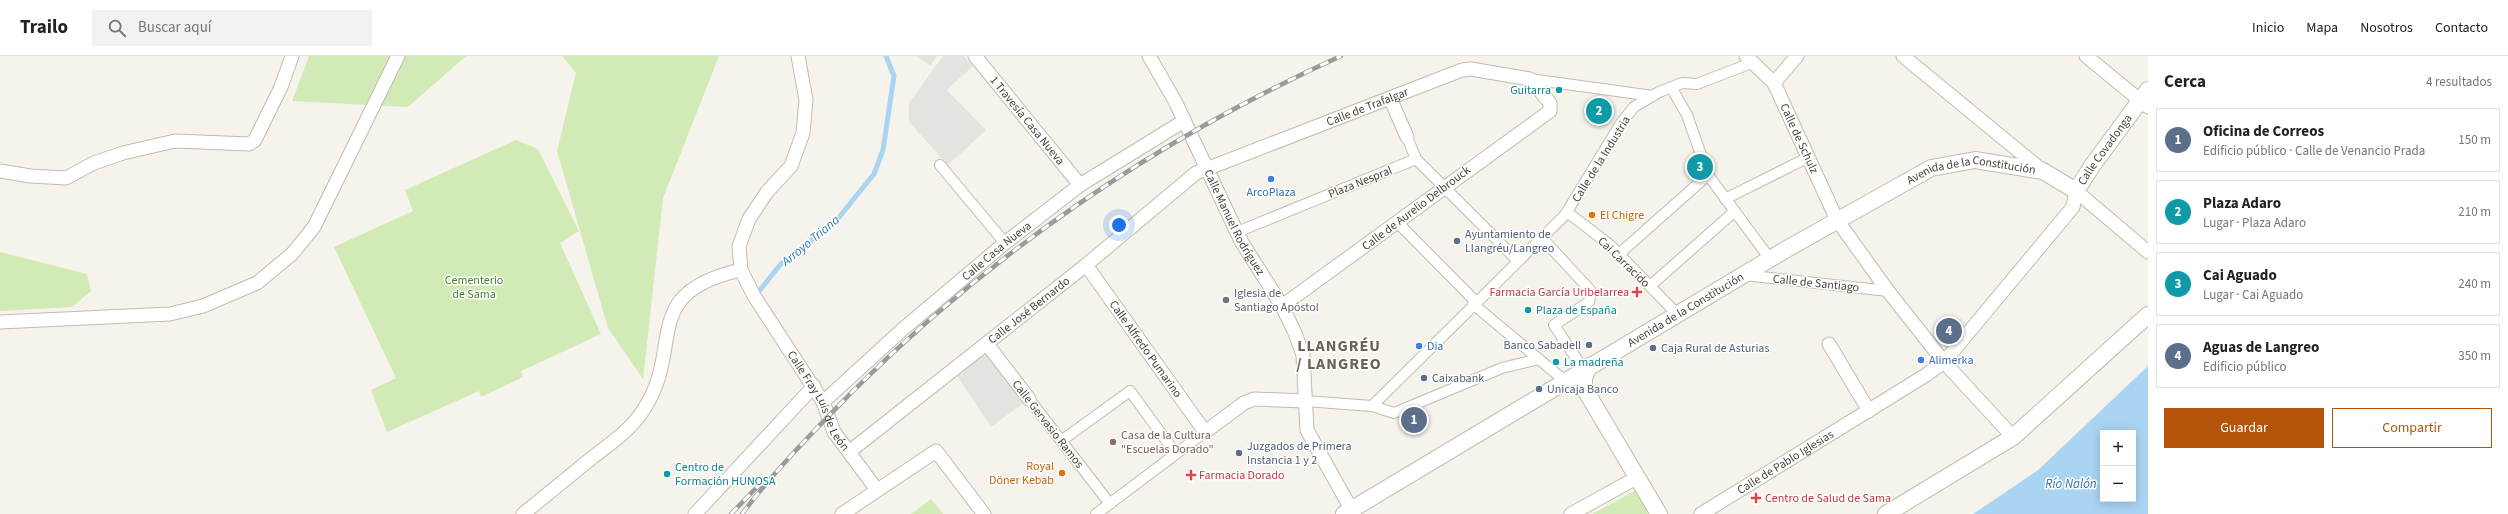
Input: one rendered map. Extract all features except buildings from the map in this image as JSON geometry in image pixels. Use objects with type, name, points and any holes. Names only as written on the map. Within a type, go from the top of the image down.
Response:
[{"type":"street","points":[[0,171],[30,176],[66,178],[94,163],[123,153],[175,141],[250,144],[255,140],[281,87],[292,56]]},
{"type":"street","points":[[0,322],[170,314],[203,306],[257,283],[292,254],[314,226],[398,56]]},
{"type":"street","points":[[523,514],[613,441],[630,426],[644,409],[660,371],[671,315],[681,300],[691,289],[702,283],[741,270],[739,246],[749,219],[767,192],[791,166],[802,133],[806,100],[798,56]]},
{"type":"street","name":"1 Travesía Casa Nueva","points":[[975,56],[1080,185]]},
{"type":"street","name":"Calle Manuel Rodríguez","points":[[1150,56],[1187,126],[1237,232],[1282,306],[1303,355],[1308,430],[1350,512]]},
{"type":"street","points":[[1774,83],[1797,56]]},
{"type":"street","points":[[1904,56],[2043,171],[2076,191],[2148,252]]},
{"type":"street","points":[[2086,56],[2145,99]]},
{"type":"street","name":"Calle de Schulz","points":[[1750,59],[1774,83],[1807,158],[1837,220],[1888,291],[1944,362],[2012,437]]},
{"type":"street","name":"Calle de la Industria","points":[[1543,237],[1566,213],[1621,123],[1634,107],[1671,87],[1682,83],[1697,84],[1750,59]]},
{"type":"street","name":"Calle de Trafalgar","points":[[1207,168],[1462,70],[1471,69],[1530,79]]},
{"type":"street","points":[[1530,79],[1656,94]]},
{"type":"street","name":"Calle de Aurelio Delbrouck","points":[[1282,306],[1550,111],[1550,103],[1530,79]]},
{"type":"street","points":[[1671,87],[1687,115],[1708,175],[1770,259]]},
{"type":"street","points":[[1390,98],[1416,159],[1443,188],[1518,261]]},
{"type":"street","name":"Calle Covadonga","points":[[2076,191],[2092,166],[2145,99]]},
{"type":"street","name":"Calle Casa Nueva","points":[[823,402],[903,329],[1005,242],[1080,185],[1187,126]]},
{"type":"street","points":[[1725,199],[1807,158]]},
{"type":"street","name":"Plaza Nespral","points":[[1237,232],[1416,159]]},
{"type":"street","name":"Avenida de la Constitución","points":[[1350,512],[1564,381],[1678,315],[1770,259],[1931,168],[1975,160],[2043,171]]},
{"type":"street","points":[[940,165],[1005,242]]},
{"type":"street","name":"Calle José Bernardo","points":[[849,452],[1086,265],[1196,173],[1207,168]]},
{"type":"street","points":[[1618,254],[1708,175]]},
{"type":"street","name":"Calle de Pablo Iglesias","points":[[1702,514],[1926,375],[1944,362],[2073,207],[2076,191]]},
{"type":"street","points":[[1650,286],[1735,211]]},
{"type":"street","name":"Cai Carracido","points":[[1566,213],[1618,254],[1678,315]]},
{"type":"street","points":[[1397,222],[1473,305],[1564,381],[1584,388]]},
{"type":"street","points":[[1372,406],[1543,237],[1591,291],[1589,302],[1554,325],[1587,368],[1584,378],[1584,388],[1659,514]]},
{"type":"street","name":"Calle Alfredo Pumarino","points":[[1086,265],[1205,432]]},
{"type":"street","name":"Calle Fray Luis de León","points":[[741,270],[754,296],[764,308],[814,386],[823,402],[834,432],[877,490]]},
{"type":"street","name":"Calle de Santiago","points":[[1744,275],[1888,291]]},
{"type":"street","points":[[1886,514],[2012,437],[2148,315]]},
{"type":"street","name":"Calle Gervasio Ramos","points":[[987,344],[1110,504]]},
{"type":"street","points":[[1829,344],[1869,410]]},
{"type":"street","points":[[1096,514],[1244,403],[1254,399],[1305,400],[1372,406],[1394,413],[1502,368],[1539,359]]},
{"type":"street","points":[[695,514],[814,386]]},
{"type":"street","points":[[1061,440],[1130,391],[1176,454]]},
{"type":"street","points":[[842,514],[936,451],[984,514]]},
{"type":"street","points":[[1571,514],[1638,477]]},
{"type":"green space","points":[[309,56],[466,56],[408,107],[292,101]]},
{"type":"green space","points":[[562,56],[719,56],[663,198],[643,379],[608,328],[557,151],[576,73]]},
{"type":"green space","name":"Cementerio de Sama","points":[[516,140],[538,149],[579,231],[560,243],[601,334],[521,371],[523,377],[481,397],[479,391],[387,432],[371,390],[396,378],[334,247],[413,211],[405,190]]},
{"type":"green space","points":[[0,252],[87,274],[91,291],[72,307],[0,311]]},
{"type":"green space","points":[[1636,490],[1648,514],[1592,514]]},
{"type":"green space","points":[[931,499],[943,514],[911,514]]},
{"type":"shaded area","points":[[916,56],[937,56],[930,66]]},
{"type":"shaded area","points":[[943,56],[964,56],[973,66],[947,90],[986,130],[948,165],[909,122],[909,103]]},
{"type":"shaded area","points":[[987,344],[1029,399],[991,427],[953,370]]},
{"type":"water","name":"Río Nalón","points":[[2148,366],[2148,514],[1973,514],[2037,471]]},
{"type":"waterway","name":"Arroyo Triana","points":[[760,290],[780,265],[836,221],[874,174],[883,150],[894,76],[886,56]]},
{"type":"railway","points":[[742,514],[781,466],[852,392],[907,340],[963,291],[1021,245],[1144,161],[1273,88],[1341,56]]},
{"type":"railway","points":[[731,514],[760,484]]},
{"type":"place","name":"Guitarra","points":[[1559,90]]},
{"type":"place","name":"Plaza Adaro","points":[[1599,111]]},
{"type":"place","name":"Cai Aguado","points":[[1700,167]]},
{"type":"place","name":"ArcoPlaza","points":[[1271,179]]},
{"type":"place","name":"El Chigre","points":[[1592,215]]},
{"type":"place","name":"Ayuntamiento de Llangréu/Langreo","points":[[1457,241]]},
{"type":"place","name":"Farmacia García Uribelarrea","points":[[1637,292]]},
{"type":"place","name":"Iglesia de Santiago Apóstol","points":[[1226,300]]},
{"type":"place","name":"Plaza de España","points":[[1528,310]]},
{"type":"place","name":"Aguas de Langreo","points":[[1949,331]]},
{"type":"place","name":"Banco Sabadell","points":[[1589,345]]},
{"type":"place","name":"Dia","points":[[1419,346]]},
{"type":"place","name":"Caja Rural de Asturias","points":[[1653,348]]},
{"type":"place","name":"Alimerka","points":[[1921,360]]},
{"type":"place","name":"La madreña","points":[[1556,362]]},
{"type":"place","name":"Caixabank","points":[[1424,378]]},
{"type":"place","name":"Unicaja Banco","points":[[1539,389]]},
{"type":"place","name":"Oficina de Correos","points":[[1414,420]]},
{"type":"place","name":"Casa de la Cultura \"Escuelas Dorado\"","points":[[1113,442]]},
{"type":"place","name":"Juzgados de Primera Instancia 1 y 2","points":[[1239,453]]},
{"type":"place","name":"Royal Döner Kebab","points":[[1062,473]]},
{"type":"place","name":"Centro de Formación HUNOSA","points":[[667,474]]},
{"type":"place","name":"Farmacia Dorado","points":[[1191,475]]},
{"type":"place","name":"Centro de Salud de Sama","points":[[1756,498]]},
{"type":"district","name":"LLANGRÉU / LANGREO","points":[[1339,354]]}]
